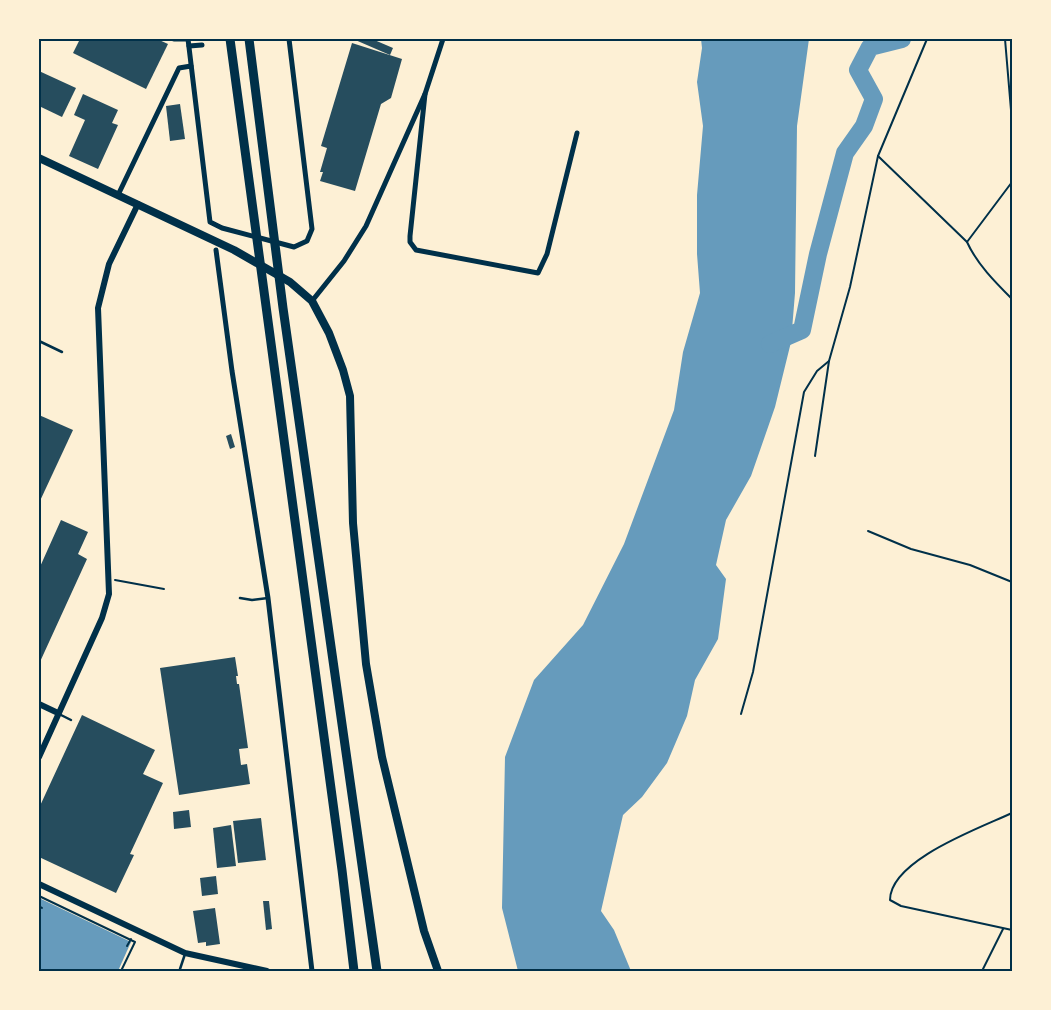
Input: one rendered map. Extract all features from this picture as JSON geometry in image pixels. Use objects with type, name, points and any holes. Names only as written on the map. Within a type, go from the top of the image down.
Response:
[{"type":"highway","points":[[230,39],[354,971]]},
{"type":"highway","points":[[249,39],[282,308],[377,971]]},
{"type":"highway","points":[[39,158],[138,204],[255,262],[290,282],[312,301],[329,333],[343,370],[350,396],[354,523],[366,664],[382,757],[424,932],[438,971]]},
{"type":"street","points":[[174,39],[188,39],[210,222],[222,228],[294,247],[301,245],[310,237],[312,229],[289,39]]},
{"type":"street","points":[[312,301],[344,261],[366,226],[425,94],[443,39]]},
{"type":"street","points":[[189,46],[202,45]]},
{"type":"street","points":[[118,195],[179,68],[191,66]]},
{"type":"street","points":[[425,94],[410,236],[410,242],[416,250],[538,273],[547,254],[577,133]]},
{"type":"street","points":[[39,757],[102,618],[109,594],[110,579],[98,308],[109,264],[138,204]]},
{"type":"street","points":[[216,250],[232,371],[268,598],[312,971]]},
{"type":"street","points":[[39,704],[58,714]]},
{"type":"street","points":[[39,884],[185,953],[267,971]]},
{"type":"lane","points":[[39,341],[62,352]]},
{"type":"lane","points":[[240,598],[252,600],[268,598]]},
{"type":"lane","points":[[58,714],[71,720]]},
{"type":"lane","points":[[180,969],[185,953]]},
{"type":"path","points":[[815,456],[829,361],[850,287],[878,156],[927,39]]},
{"type":"path","points":[[1005,39],[1012,122]]},
{"type":"path","points":[[878,156],[967,242],[972,254],[997,285],[1012,299]]},
{"type":"path","points":[[967,242],[1012,182]]},
{"type":"path","points":[[741,714],[753,672],[804,392],[817,371],[829,361]]},
{"type":"path","points":[[868,531],[910,549],[970,566],[1012,582]]},
{"type":"path","points":[[110,579],[164,589]]},
{"type":"path","points":[[1012,813],[926,853],[900,877],[890,890],[890,900],[901,906],[1012,930]]},
{"type":"path","points":[[39,896],[135,942],[122,971]]},
{"type":"path","points":[[982,971],[1003,928]]},
{"type":"path","points":[[127,946],[130,940]]},
{"type":"water","points":[[701,39],[809,39],[797,126],[795,293],[791,342],[775,407],[751,476],[726,520],[716,565],[726,579],[718,639],[695,680],[687,716],[667,763],[642,797],[623,815],[601,911],[614,930],[631,971],[518,971],[502,908],[505,757],[534,680],[583,625],[624,544],[674,410],[683,352],[700,293],[697,254],[697,195],[703,126],[697,82],[702,48]]},
{"type":"water","points":[[39,898],[131,942],[118,971],[39,971]]},
{"type":"building","points":[[80,39],[157,39],[168,44],[146,89],[73,53]]},
{"type":"building","points":[[353,39],[372,39],[393,48],[390,55]]},
{"type":"building","points":[[352,43],[402,59],[391,98],[381,104],[355,191],[320,181],[323,172],[320,172],[327,148],[321,146]]},
{"type":"building","points":[[39,71],[76,88],[62,117],[39,106]]},
{"type":"building","points":[[83,94],[118,110],[112,123],[118,125],[98,169],[69,156],[85,120],[74,115]]},
{"type":"building","points":[[180,104],[185,139],[170,141],[166,106]]},
{"type":"building","points":[[39,415],[73,430],[39,503]]},
{"type":"building","points":[[231,434],[235,447],[230,449],[226,436]]},
{"type":"building","points":[[61,520],[88,532],[78,554],[87,559],[39,664],[39,569]]},
{"type":"building","points":[[235,657],[238,676],[236,676],[237,684],[239,684],[248,748],[239,749],[241,765],[247,764],[250,784],[179,795],[160,668]]},
{"type":"building","points":[[82,715],[155,750],[143,774],[163,783],[130,854],[134,855],[116,893],[39,857],[39,808]]},
{"type":"building","points":[[189,810],[191,827],[174,829],[173,812]]},
{"type":"building","points":[[261,818],[266,860],[238,863],[233,821]]},
{"type":"building","points":[[231,825],[236,866],[217,868],[213,828]]},
{"type":"building","points":[[216,876],[218,894],[202,896],[200,878]]},
{"type":"building","points":[[263,901],[269,901],[272,929],[266,930]]},
{"type":"building","points":[[215,908],[220,944],[206,946],[206,942],[198,943],[193,911]]},
{"type":"waterway","points":[[770,344],[802,330],[818,254],[845,153],[864,126],[874,99],[858,70],[870,47],[902,39]]}]
